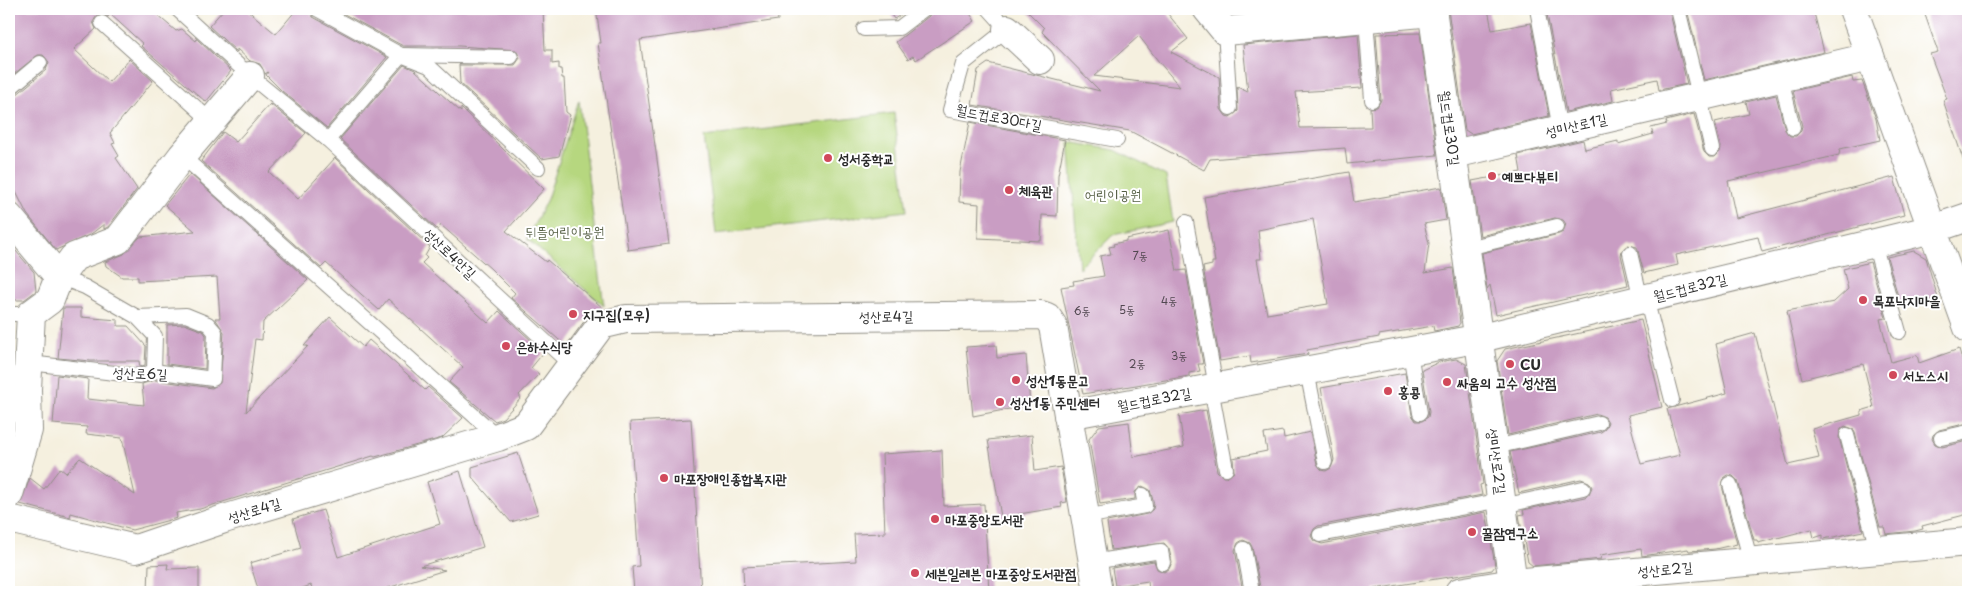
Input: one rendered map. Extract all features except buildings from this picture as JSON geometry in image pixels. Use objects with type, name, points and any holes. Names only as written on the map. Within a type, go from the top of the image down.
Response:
[{"type":"street","points":[[1207,9],[1225,31],[1432,10]]},
{"type":"street","points":[[1853,9],[1968,328]]},
{"type":"street","name":"월드컵로30길","points":[[1432,10],[1481,338]]},
{"type":"street","name":"월드컵로30다길","points":[[998,19],[1040,60]]},
{"type":"street","name":"성미산로1길","points":[[1454,154],[1870,57]]},
{"type":"street","points":[[9,494],[28,430],[22,384],[20,314],[50,300],[59,277],[74,257],[118,240],[182,156],[250,76]]},
{"type":"street","points":[[9,217],[59,277]]},
{"type":"street","name":"월드컵로32길","points":[[1068,415],[1481,338],[1933,229],[1968,217]]},
{"type":"street","name":"성산로4길","points":[[9,520],[136,549],[224,519],[498,437],[526,426],[601,325],[626,320],[1041,315],[1046,317],[1054,326],[1098,592]]},
{"type":"street","name":"성미산로2길","points":[[1481,338],[1513,583]]},
{"type":"street","name":"성산로2길","points":[[1459,592],[1513,583],[1968,542]]},
{"type":"lane","name":"성산로4안길","points":[[177,9],[250,76],[328,140],[572,366]]},
{"type":"lane","points":[[317,9],[401,55],[429,66],[538,168]]},
{"type":"lane","points":[[864,29],[899,28],[924,9]]},
{"type":"lane","points":[[1537,9],[1560,129]]},
{"type":"lane","points":[[1678,9],[1712,149]]},
{"type":"lane","points":[[1366,18],[1372,100]]},
{"type":"lane","name":"월드컵로30다길","points":[[998,19],[963,64],[950,110],[1117,140]]},
{"type":"lane","points":[[102,23],[211,121]]},
{"type":"lane","points":[[1225,31],[1230,108]]},
{"type":"lane","points":[[401,55],[511,57]]},
{"type":"lane","points":[[328,140],[401,55]]},
{"type":"lane","points":[[9,89],[40,63]]},
{"type":"lane","points":[[1781,78],[1793,128]]},
{"type":"lane","points":[[182,156],[498,437]]},
{"type":"lane","points":[[1186,222],[1213,388]]},
{"type":"lane","points":[[1468,248],[1556,226]]},
{"type":"lane","points":[[1874,243],[1899,332]]},
{"type":"lane","points":[[1630,253],[1672,400]]},
{"type":"lane","points":[[59,277],[86,287],[137,317],[155,336],[154,371]]},
{"type":"lane","name":"성산로6길","points":[[22,384],[140,376],[154,371],[213,379],[214,332],[208,324],[186,315],[137,317]]},
{"type":"lane","points":[[1410,352],[1420,413]]},
{"type":"lane","points":[[1307,370],[1324,462]]},
{"type":"lane","name":"월드컵로32길","points":[[1213,388],[1226,469]]},
{"type":"lane","points":[[1495,448],[1599,423]]},
{"type":"lane","points":[[1942,438],[1968,432]]},
{"type":"lane","points":[[1847,435],[1876,550]]},
{"type":"lane","points":[[1730,484],[1752,562]]},
{"type":"lane","points":[[1320,535],[1583,488]]},
{"type":"lane","points":[[1085,517],[1145,506],[1143,495]]},
{"type":"lane","points":[[1244,549],[1252,592]]},
{"type":"lane","points":[[1093,562],[1161,551],[1163,563]]},
{"type":"green space","name":"뒤뜰어린이공원","points":[[579,100],[604,306],[527,239],[547,199]]},
{"type":"green space","points":[[894,113],[907,211],[716,234],[704,137]]},
{"type":"green space","name":"어린이공원","points":[[1069,142],[1115,150],[1166,176],[1173,222],[1113,235],[1079,268]]},
{"type":"place","name":"성서중학교","points":[[828,158]]},
{"type":"place","name":"예쁘다뷰티","points":[[1492,176]]},
{"type":"place","name":"체육관","points":[[1009,190]]},
{"type":"place","name":"목포낙지마을","points":[[1863,300]]},
{"type":"place","name":"지구집(모우)","points":[[573,314]]},
{"type":"place","name":"은하수식당","points":[[506,346]]},
{"type":"place","name":"CU","points":[[1510,364]]},
{"type":"place","name":"서노스시","points":[[1893,375]]},
{"type":"place","name":"성산1동문고","points":[[1016,380]]},
{"type":"place","name":"싸움의 고수 성산점","points":[[1447,382]]},
{"type":"place","name":"홍콩","points":[[1388,391]]},
{"type":"place","name":"성산1동 주민센터","points":[[1000,402]]},
{"type":"place","name":"마포장애인종합복지관","points":[[664,478]]},
{"type":"place","name":"마포중앙도서관","points":[[935,519]]},
{"type":"place","name":"꿀잠연구소","points":[[1472,532]]},
{"type":"place","name":"세븐일레븐 마포중앙도서관점","points":[[915,573]]}]
